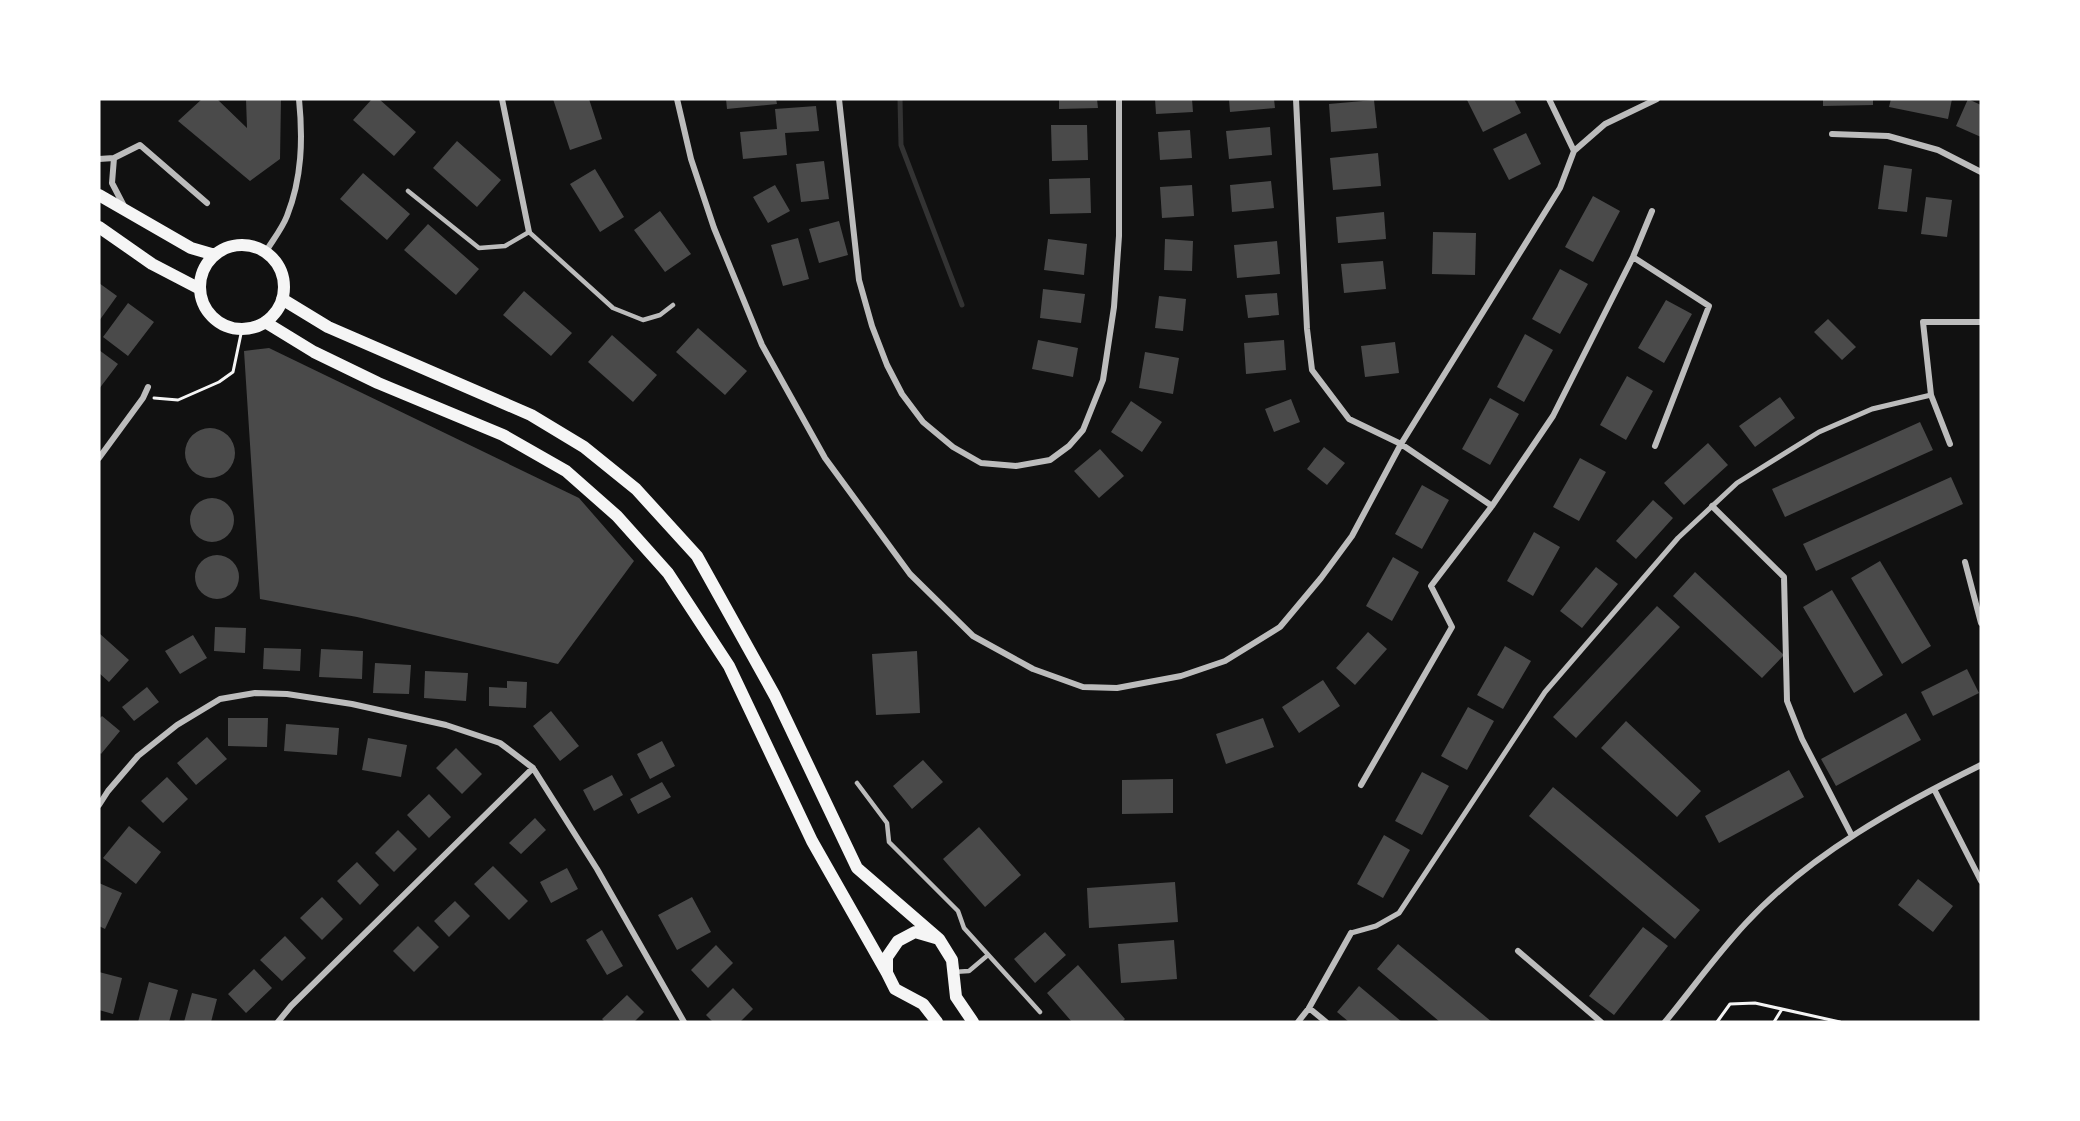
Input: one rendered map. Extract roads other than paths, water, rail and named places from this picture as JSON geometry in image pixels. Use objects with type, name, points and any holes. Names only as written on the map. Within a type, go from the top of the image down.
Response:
[{"type":"main road","points":[[99,195],[191,248],[215,255]]},
{"type":"main road","points":[[99,227],[152,264],[200,289]]},
{"type":"main road","points":[[240,245],[253,247],[265,253],[279,268],[282,278],[282,299],[272,315],[265,322],[242,329],[229,327],[208,313],[202,302],[200,289],[201,276],[206,264],[227,248],[240,245]]},
{"type":"main road","points":[[282,299],[328,327],[531,415],[584,447],[636,489],[697,556],[775,696],[857,868],[939,939],[952,960],[956,997],[973,1022]]},
{"type":"main road","points":[[265,322],[314,352],[378,383],[503,435],[566,471],[617,516],[668,573],[729,666],[812,841],[895,988],[923,1004],[937,1022]]},
{"type":"main road","points":[[887,973],[887,957],[898,941],[915,932],[939,939]]},
{"type":"street","points":[[265,253],[286,218],[299,180],[302,129],[299,99]]},
{"type":"street","points":[[502,99],[528,232]]},
{"type":"street","points":[[677,99],[691,159],[706,205],[762,345],[825,458],[910,574],[973,636],[1033,669],[1083,687],[1117,688],[1181,676],[1225,660],[1280,627],[1352,536],[1401,444],[1560,188],[1574,151],[1605,124],[1657,99]]},
{"type":"street","points":[[839,99],[859,279],[872,326],[887,365],[902,394],[923,422],[953,447],[981,463],[1016,466],[1050,460],[1069,446],[1083,430],[1103,380],[1114,307],[1119,236],[1119,99]]},
{"type":"street","points":[[1296,99],[1307,329],[1312,370],[1349,419],[1401,444],[1492,506]]},
{"type":"street","points":[[1549,99],[1574,151]]},
{"type":"street","points":[[1832,134],[1888,136],[1938,150],[1981,172]]},
{"type":"street","points":[[99,159],[114,158],[140,145],[207,203]]},
{"type":"street","points":[[114,158],[112,183],[127,211]]},
{"type":"street","points":[[1361,785],[1452,627],[1431,586],[1492,506],[1552,416],[1633,257],[1652,211]]},
{"type":"street","points":[[1633,257],[1709,306],[1655,446]]},
{"type":"street","points":[[1950,444],[1931,394],[1923,322],[1981,322]]},
{"type":"street","points":[[99,458],[143,398],[147,387]]},
{"type":"street","points":[[1298,1022],[1309,1008],[1351,933],[1377,926],[1399,913],[1545,692],[1678,538],[1737,483],[1819,432],[1872,409],[1931,394]]},
{"type":"street","points":[[1712,506],[1784,577],[1787,701],[1802,739],[1852,836]]},
{"type":"street","points":[[1965,562],[1981,623]]},
{"type":"street","points":[[99,805],[138,756],[177,725],[220,699],[255,693],[287,694],[352,704],[446,725],[500,743],[533,768],[597,869],[682,1021]]},
{"type":"street","points":[[1665,1022],[1747,922],[1803,871],[1852,836],[1981,765]]},
{"type":"street","points":[[279,1022],[300,998],[533,768]]},
{"type":"street","points":[[1934,789],[1981,882]]},
{"type":"street","points":[[1518,951],[1601,1022]]},
{"type":"street","points":[[1309,1008],[1326,1022]]},
{"type":"lane","points":[[408,191],[479,248],[505,246],[528,232],[613,308],[643,320],[660,315],[673,305]]},
{"type":"lane","points":[[858,783],[887,823],[889,842],[958,911],[964,928],[1040,1012]]},
{"type":"lane","points":[[953,972],[969,971],[988,955]]},
{"type":"waterway","points":[[900,99],[901,145],[962,305]]}]
